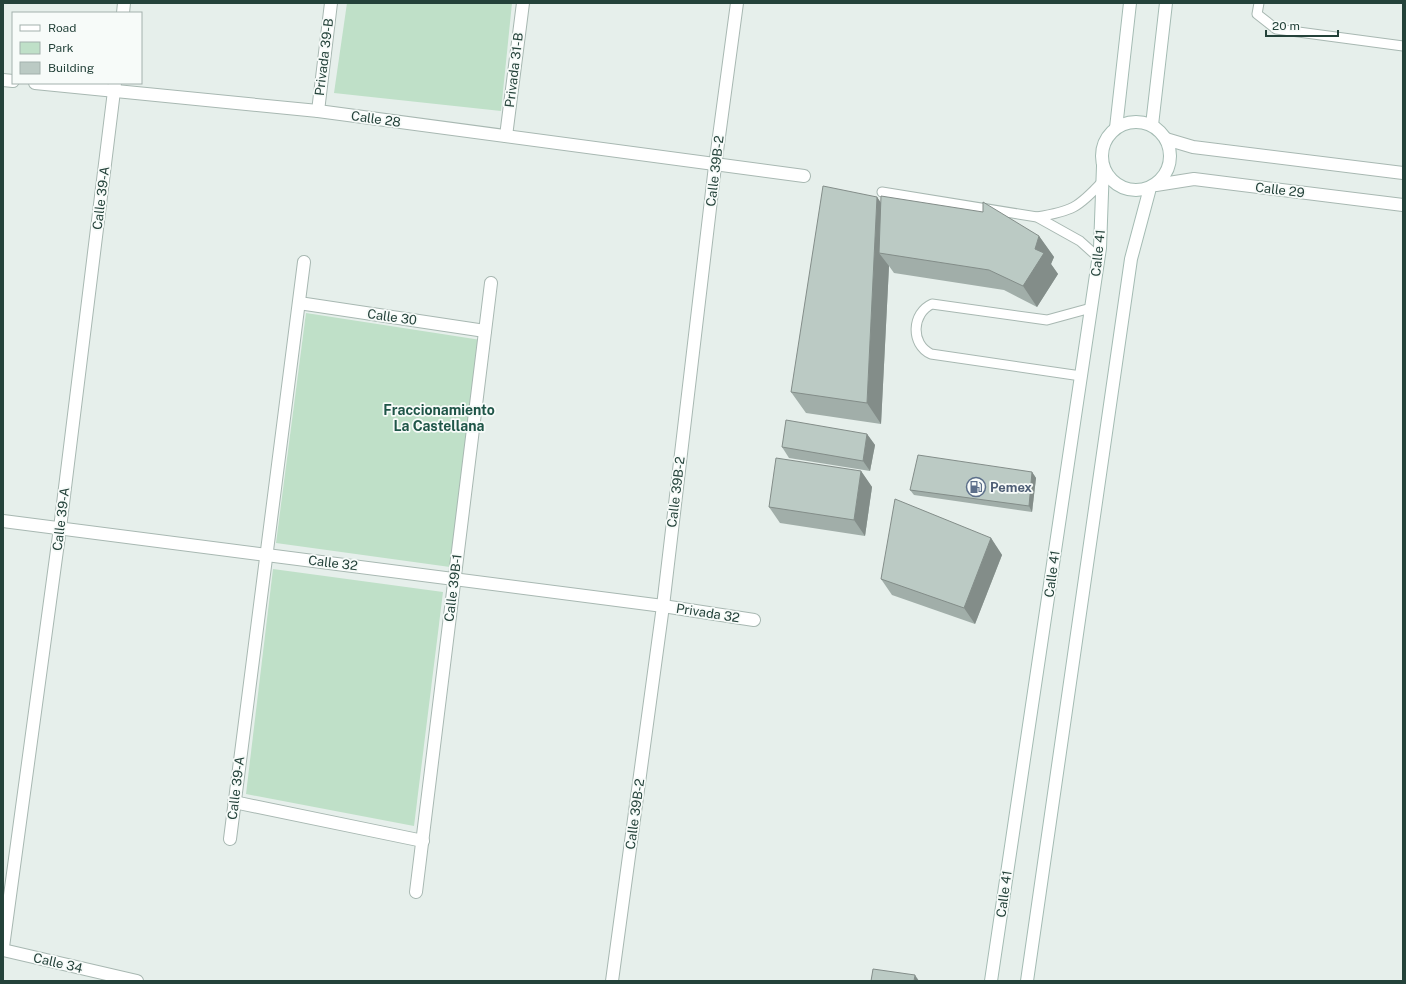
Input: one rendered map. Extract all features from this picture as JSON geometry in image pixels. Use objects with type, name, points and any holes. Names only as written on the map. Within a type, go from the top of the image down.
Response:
[{"type":"street","name":"Privada 39-B","points":[[318,111],[331,3]]},
{"type":"street","name":"Privada 31-B","points":[[506,136],[523,3]]},
{"type":"street","name":"Calle 39B-2","points":[[612,981],[663,606],[715,166],[737,3]]},
{"type":"street","points":[[1116,128],[1130,3]]},
{"type":"street","points":[[1152,125],[1166,3]]},
{"type":"street","name":"Calle 28","points":[[55,84],[115,87],[318,111],[715,166],[804,176]]},
{"type":"street","name":"Calle 39-A","points":[[3,947],[60,528],[115,87]]},
{"type":"street","points":[[1133,122],[1152,125],[1160,131],[1170,148],[1171,159],[1164,178],[1153,187],[1132,190],[1116,185],[1108,177],[1103,166],[1102,156],[1104,145],[1108,136],[1116,128],[1133,122]]},
{"type":"street","points":[[1166,139],[1193,147],[1403,173]]},
{"type":"street","name":"Calle 41","points":[[991,981],[1099,258],[1103,166]]},
{"type":"street","name":"Calle 29","points":[[1153,187],[1194,179],[1403,205]]},
{"type":"street","points":[[1027,981],[1131,259],[1153,187]]},
{"type":"street","name":"Calle 39-A","points":[[230,839],[304,262]]},
{"type":"street","name":"Calle 39B-1","points":[[416,892],[491,283]]},
{"type":"street","name":"Calle 30","points":[[299,303],[485,331]]},
{"type":"street","name":"Calle 32","points":[[3,520],[663,606]]},
{"type":"street","name":"Privada 32","points":[[663,606],[754,620]]},
{"type":"street","points":[[234,802],[423,841]]},
{"type":"street","name":"Calle 34","points":[[3,950],[137,981]]},
{"type":"lane","points":[[1258,3],[1257,14],[1276,29],[1403,46]]},
{"type":"lane","points":[[1037,218],[1066,212],[1085,201],[1102,182]]},
{"type":"lane","points":[[882,192],[1037,218],[1080,241],[1099,258]]},
{"type":"lane","points":[[1081,376],[931,354],[924,350],[918,341],[918,314],[925,307],[932,304],[1047,320],[1091,308]]},
{"type":"green space","points":[[347,3],[512,3],[501,111],[334,93]]},
{"type":"green space","points":[[306,313],[481,340],[450,567],[276,543]]},
{"type":"green space","points":[[273,569],[443,592],[414,826],[246,794]]},
{"type":"building","points":[[823,186],[877,197],[867,403],[791,392]]},
{"type":"building","points":[[881,196],[983,212],[983,202],[1039,236],[1035,249],[1044,253],[1023,286],[989,270],[879,253]]},
{"type":"building","points":[[786,420],[867,434],[863,461],[782,447]]},
{"type":"building","name":"Pemex","points":[[918,455],[1032,472],[1029,506],[910,490]]},
{"type":"building","points":[[776,458],[861,471],[854,520],[769,507]]},
{"type":"building","points":[[895,499],[991,538],[964,608],[881,579]]},
{"type":"building","points":[[873,969],[915,975],[914,981],[871,981]]},
{"type":"place","name":"Pemex","points":[[976,487]]},
{"type":"district","name":"Fraccionamiento La Castellana","points":[[439,418]]}]
